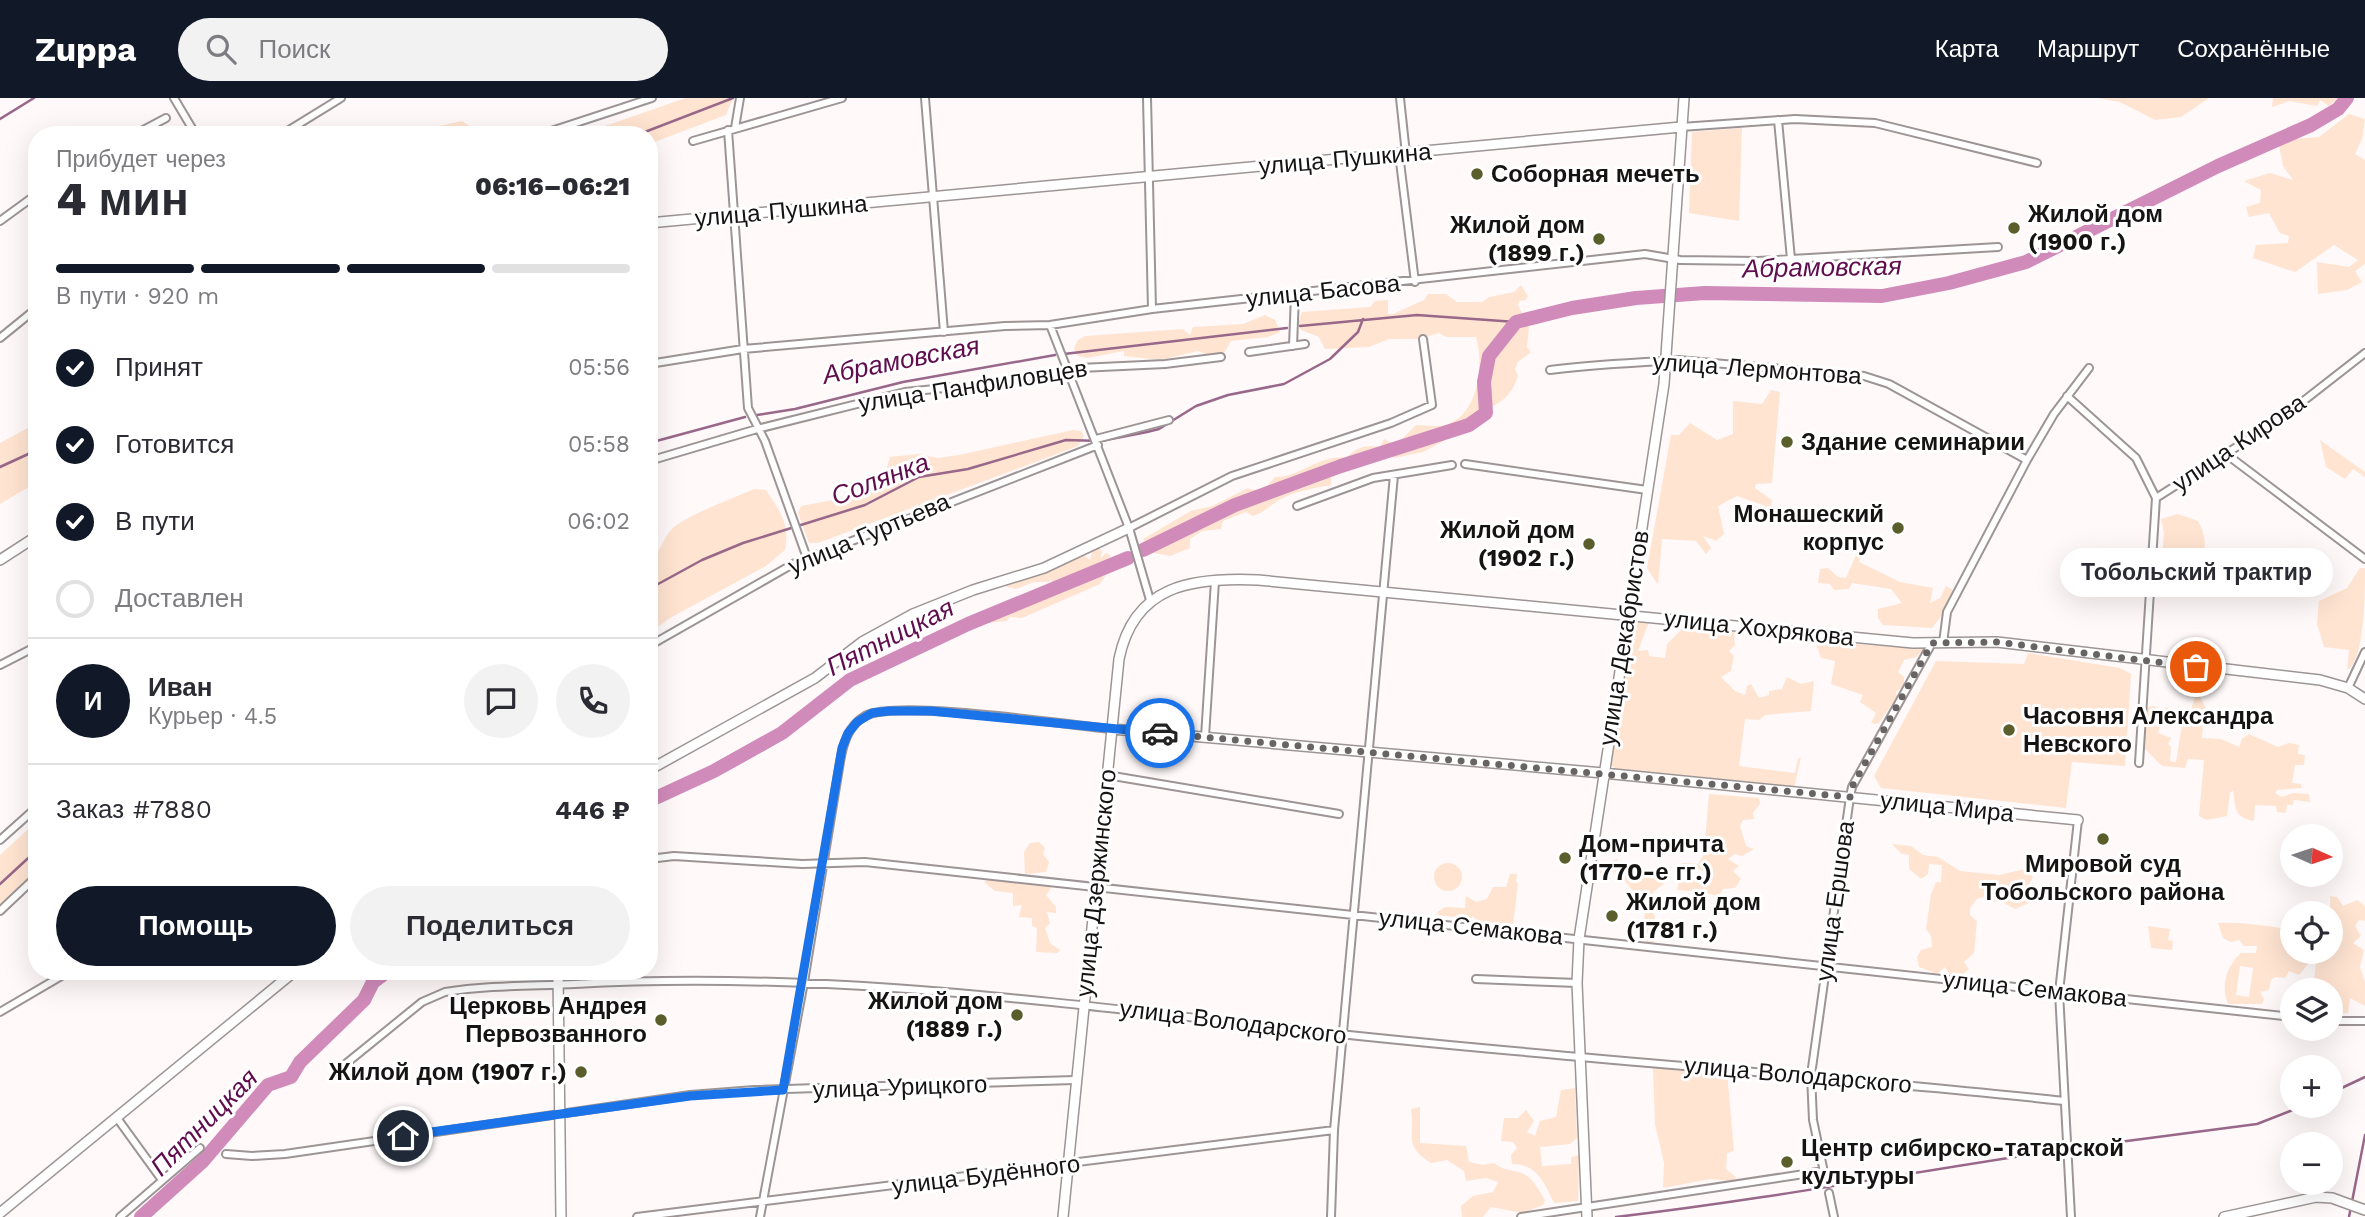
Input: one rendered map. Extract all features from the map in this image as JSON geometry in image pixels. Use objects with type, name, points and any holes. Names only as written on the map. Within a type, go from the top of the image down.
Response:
[{"type":"street","points":[[174,98],[191,126]]},
{"type":"street","points":[[296,126],[341,98]]},
{"type":"street","points":[[566,126],[652,98]]},
{"type":"street","points":[[740,98],[731,129],[733,216],[748,408],[767,448],[807,558]]},
{"type":"street","points":[[693,141],[842,98]]},
{"type":"street","points":[[925,98],[944,332]]},
{"type":"street","points":[[1147,98],[1152,309]]},
{"type":"street","points":[[1400,98],[1402,154],[1415,282]]},
{"type":"street","points":[[1670,258],[1684,98]]},
{"type":"street","points":[[151,126],[166,118]]},
{"type":"street","points":[[1778,120],[1791,260]]},
{"type":"street","name":"улица Пушкина","points":[[658,222],[1778,120],[1875,122],[2037,163]]},
{"type":"street","points":[[0,221],[28,201]]},
{"type":"street","name":"улица Басова","points":[[658,362],[743,349],[1050,325],[1152,309],[1415,282],[1645,254],[1718,261],[1791,260],[1998,247]]},
{"type":"street","name":"улица Декабристов","points":[[1587,1217],[1577,982],[1579,939],[1666,361],[1670,258]]},
{"type":"street","points":[[1293,346],[1295,295]]},
{"type":"street","points":[[0,338],[28,315]]},
{"type":"street","points":[[1050,325],[1129,528],[1150,600]]},
{"type":"street","points":[[658,765],[815,678],[862,642],[913,614],[961,594],[1044,568],[1232,476],[1391,422],[1432,405],[1423,339]]},
{"type":"street","points":[[1249,352],[1305,344]]},
{"type":"street","name":"улица Кирова","points":[[2139,763],[2148,661],[2156,498],[2286,415],[2365,353]]},
{"type":"street","name":"улица Панфиловцев","points":[[658,458],[757,429],[905,392],[984,384],[1068,369],[1166,364],[1221,356]]},
{"type":"street","name":"улица Лермонтова","points":[[1550,370],[1631,360],[1686,360],[1872,377],[2027,460]]},
{"type":"street","points":[[1943,643],[1947,612],[2027,460],[2067,396],[2089,368]]},
{"type":"street","points":[[2067,396],[2136,458],[2156,498]]},
{"type":"street","name":"улица Гуртьева","points":[[658,641],[735,595],[807,558],[1097,442],[1169,420]]},
{"type":"street","points":[[2226,454],[2365,559]]},
{"type":"street","points":[[1465,464],[1647,490]]},
{"type":"street","points":[[1297,506],[1373,478],[1452,465]]},
{"type":"street","points":[[1331,1217],[1334,1130],[1394,475]]},
{"type":"street","points":[[0,560],[28,542]]},
{"type":"street","name":"улица Хохрякова","points":[[1150,600],[1172,590],[1215,581],[1258,580],[1811,634],[1932,643],[1997,642],[2320,680],[2348,688],[2365,699]]},
{"type":"street","points":[[1205,737],[1215,581]]},
{"type":"street","name":"улица Дзержинского","points":[[1063,1217],[1119,659],[1125,634],[1135,615],[1150,600]]},
{"type":"street","name":"улица Ершова","points":[[1586,1205],[1824,1174],[1813,1120],[1811,1075],[1852,787],[1932,643]]},
{"type":"street","points":[[0,665],[28,651]]},
{"type":"street","points":[[2348,688],[2365,652]]},
{"type":"street","name":"улица Мира","points":[[823,863],[842,748],[848,733],[857,722],[880,712],[920,711],[1369,751],[2078,820]]},
{"type":"street","points":[[1107,775],[1339,814]]},
{"type":"street","points":[[0,840],[28,815]]},
{"type":"street","points":[[2071,1217],[2059,992],[2078,820]]},
{"type":"street","name":"улица Семакова","points":[[658,858],[674,856],[775,863],[849,860],[2280,1016]]},
{"type":"street","points":[[760,1217],[804,982],[823,863]]},
{"type":"street","points":[[0,911],[28,885]]},
{"type":"street","name":"улица Володарского","points":[[343,1066],[435,995],[474,989],[707,979],[804,982],[1084,1005],[1343,1035],[1811,1075],[2064,1101]]},
{"type":"street","points":[[1476,979],[1577,982]]},
{"type":"street","points":[[0,1012],[55,980]]},
{"type":"street","points":[[0,1213],[284,980]]},
{"type":"street","points":[[559,980],[561,1217]]},
{"type":"street","points":[[2343,1021],[2365,1021]]},
{"type":"street","name":"улица Урицкого","points":[[226,1154],[285,1154],[690,1096],[783,1090],[1075,1080]]},
{"type":"street","points":[[117,1118],[162,1180]]},
{"type":"street","name":"улица Будённого","points":[[637,1217],[1068,1166],[1334,1130]]},
{"type":"street","points":[[120,1217],[200,1148]]},
{"type":"street","points":[[1829,1193],[1834,1217]]},
{"type":"street","points":[[2224,1217],[2307,1199],[2340,1200],[2365,1210]]},
{"type":"street","points":[[1521,1217],[1586,1205]]},
{"type":"shaded area","points":[[686,98],[733,98],[726,115],[658,141],[658,126],[605,126]]},
{"type":"shaded area","points":[[2098,98],[2209,98],[2181,117],[2155,120],[2120,102]]},
{"type":"shaded area","points":[[2273,98],[2338,98],[2329,106],[2320,100],[2317,106],[2290,101],[2272,107]]},
{"type":"shaded area","points":[[2349,114],[2365,119],[2362,139],[2355,154],[2365,160],[2365,264],[2355,271],[2362,282],[2347,290],[2318,294],[2317,262],[2349,267],[2358,260],[2334,245],[2295,272],[2253,258],[2256,245],[2288,243],[2289,236],[2280,233],[2269,213],[2249,217],[2246,207],[2260,203],[2261,190],[2244,181],[2270,173],[2293,180],[2283,166],[2279,146],[2295,139],[2319,137]]},
{"type":"shaded area","points":[[462,121],[469,126],[439,126]]},
{"type":"shaded area","points":[[1742,128],[1739,221],[1689,213],[1692,132]]},
{"type":"shaded area","points":[[1521,285],[1528,296],[1526,300],[1519,301],[1518,305],[1529,328],[1527,347],[1531,352],[1518,362],[1515,369],[1518,375],[1512,390],[1498,403],[1479,412],[1479,422],[1423,452],[1394,458],[1388,446],[1386,457],[1331,475],[1331,485],[1287,496],[1253,516],[1246,512],[1223,521],[1221,529],[1202,531],[1190,539],[1190,548],[1170,556],[1149,552],[1143,539],[1191,511],[1212,506],[1248,488],[1260,490],[1275,477],[1293,473],[1327,459],[1346,458],[1362,448],[1380,447],[1384,439],[1396,445],[1416,425],[1448,424],[1467,410],[1473,399],[1479,373],[1476,337],[1446,337],[1439,333],[1419,339],[1389,339],[1369,347],[1325,349],[1319,337],[1301,330],[1298,324],[1302,312],[1370,307],[1375,301],[1388,300],[1388,314],[1393,314],[1424,300],[1428,294],[1446,294],[1457,302],[1482,302],[1489,297],[1514,292]]},
{"type":"shaded area","points":[[1265,315],[1275,320],[1280,332],[1268,337],[1231,341],[1224,353],[1209,355],[1198,351],[1160,360],[1124,356],[1124,351],[1087,358],[1078,356],[1074,348],[1078,340],[1085,336],[1183,329],[1190,335],[1193,327],[1243,324]]},
{"type":"shaded area","points":[[1771,390],[1780,392],[1772,483],[1756,484],[1755,488],[1772,500],[1771,508],[1737,496],[1718,506],[1724,534],[1716,541],[1703,536],[1711,548],[1706,554],[1696,541],[1662,539],[1658,585],[1647,568],[1671,435],[1679,435],[1690,423],[1717,440],[1733,434],[1733,401],[1762,404]]},
{"type":"shaded area","points":[[28,428],[28,487],[0,504],[0,443]]},
{"type":"shaded area","points":[[1073,430],[1081,431],[1084,436],[1078,446],[818,543],[809,543],[798,513],[801,506],[838,499],[882,484],[890,457],[918,454],[938,458],[959,455]]},
{"type":"shaded area","points":[[2320,440],[2365,472],[2365,477],[2353,469],[2345,479],[2326,467]]},
{"type":"shaded area","points":[[754,489],[766,490],[785,525],[785,550],[766,566],[658,627],[658,550],[673,528],[700,512]]},
{"type":"shaded area","points":[[2178,514],[2198,521],[2201,527],[2205,545],[2198,570],[2182,565],[2161,570],[2164,533],[2161,519]]},
{"type":"shaded area","points":[[1864,537],[1859,562],[1900,582],[1933,588],[1930,603],[1940,598],[1946,586],[1953,590],[1943,614],[1932,628],[1883,625],[1878,618],[1878,609],[1902,603],[1891,589],[1852,583],[1849,589],[1834,590],[1830,584],[1818,583],[1820,569],[1828,568],[1838,577],[1846,578]]},
{"type":"shaded area","points":[[1098,547],[1102,551],[1101,558],[1106,553],[1110,555],[1110,569],[1100,584],[1022,618],[1010,617],[1007,621],[956,626],[1053,584],[1051,579],[1049,582],[1034,582],[1016,589],[1007,587],[1007,582],[1084,555],[1090,560],[1092,552]]},
{"type":"shaded area","points":[[2360,568],[2365,568],[2363,625],[2357,654],[2347,670],[2349,650],[2324,647],[2317,624],[2319,601],[2347,588]]},
{"type":"shaded area","points":[[1639,622],[1649,622],[1638,651],[1648,650],[1649,656],[1665,658],[1667,644],[1685,626],[1738,631],[1734,638],[1735,645],[1729,651],[1734,656],[1731,671],[1721,677],[1735,691],[1745,695],[1747,686],[1751,684],[1759,698],[1769,695],[1769,691],[1782,689],[1787,677],[1801,684],[1814,681],[1811,711],[1765,715],[1759,720],[1745,719],[1739,766],[1795,773],[1798,759],[1801,757],[1794,789],[1617,770],[1611,765],[1633,629]]},
{"type":"shaded area","points":[[1815,641],[1925,649],[1916,657],[1904,660],[1898,672],[1904,677],[1904,686],[1896,692],[1897,697],[1878,724],[1871,723],[1876,713],[1860,702],[1863,695],[1831,684],[1835,661],[1821,658]]},
{"type":"shaded area","points":[[2028,653],[2120,668],[2131,674],[2125,766],[2072,762],[2066,808],[1881,788],[1874,776],[1936,661],[2024,664]]},
{"type":"shaded area","points":[[2195,697],[2200,697],[2207,710],[2204,710],[2202,738],[2221,739],[2239,747],[2242,739],[2249,734],[2278,747],[2289,743],[2299,745],[2298,754],[2305,755],[2304,765],[2295,765],[2292,783],[2301,784],[2302,788],[2277,790],[2275,793],[2282,797],[2293,793],[2309,794],[2310,802],[2294,800],[2293,805],[2287,805],[2286,813],[2277,812],[2276,806],[2255,805],[2254,821],[2239,814],[2235,807],[2233,790],[2230,793],[2227,816],[2206,820],[2199,816],[2204,760],[2188,759],[2185,768],[2162,766],[2144,748],[2146,708],[2154,706],[2160,708],[2162,716],[2158,733],[2171,738],[2168,744],[2171,747],[2170,761],[2176,762],[2182,725],[2166,716],[2165,707],[2190,713]]},
{"type":"shaded area","points":[[1709,794],[1759,798],[1760,804],[1753,813],[1754,819],[1743,820],[1740,826],[1746,846],[1754,849],[1742,856],[1735,854],[1728,859],[1739,866],[1733,871],[1741,879],[1735,888],[1723,889],[1719,897],[1704,892],[1677,890],[1679,882],[1690,882],[1708,874],[1697,868],[1680,867],[1682,863],[1698,864],[1704,854]]},
{"type":"shaded area","points":[[28,829],[28,878],[0,904],[0,855]]},
{"type":"shaded area","points":[[1039,842],[1045,848],[1043,854],[1049,862],[1046,872],[1025,874],[1024,852],[1030,843]]},
{"type":"shaded area","points":[[1892,844],[1911,846],[1923,855],[1938,857],[1960,871],[1999,875],[2025,869],[2033,877],[2026,889],[2031,902],[2015,909],[2000,901],[1993,902],[1986,896],[1977,899],[1970,908],[1970,915],[1977,921],[1974,953],[1964,962],[1969,969],[1962,975],[1949,974],[1945,967],[1937,974],[1919,967],[1917,957],[1921,950],[1932,947],[1931,936],[1926,929],[1931,894],[1936,882],[1941,882],[1942,865],[1929,864],[1928,874],[1921,879],[1909,869],[1909,855],[1902,854]]},
{"type":"shaded area","points":[[1617,859],[1621,867],[1633,874],[1654,869],[1666,874],[1665,883],[1653,892],[1654,942],[1646,943],[1641,936],[1645,913],[1640,891],[1632,890],[1625,881],[1619,881],[1615,871],[1603,877],[1599,872],[1602,865]]},
{"type":"shaded area","points":[[1448,863],[1458,867],[1462,877],[1458,887],[1448,891],[1438,887],[1434,877],[1438,867]]},
{"type":"shaded area","points":[[1510,874],[1517,874],[1518,883],[1513,924],[1477,922],[1473,916],[1470,919],[1438,915],[1437,912],[1445,907],[1465,908],[1466,896],[1476,902],[1487,899],[1493,887],[1506,887]]},
{"type":"shaded area","points":[[988,880],[1054,884],[1046,895],[1056,907],[1056,913],[1047,912],[1050,923],[1045,928],[1050,943],[1060,950],[1057,953],[1036,952],[1037,928],[1032,926],[1032,918],[1019,917],[1022,905],[1013,906],[1013,893],[995,891],[984,882]]},
{"type":"shaded area","points":[[2330,896],[2337,897],[2340,901],[2330,901]]},
{"type":"shaded area","points":[[2357,900],[2365,906],[2365,921],[2359,920],[2355,926],[2361,936],[2353,943],[2364,950],[2360,967],[2365,982],[2365,1006],[2350,998],[2348,1013],[2343,1014],[2343,978],[2314,978],[2316,964],[2343,964],[2343,906]]},
{"type":"shaded area","points":[[2218,923],[2280,928],[2280,964],[2308,964],[2299,975],[2289,971],[2285,978],[2275,977],[2271,980],[2269,990],[2260,992],[2264,999],[2262,1004],[2228,1004],[2225,983],[2232,964],[2241,953],[2256,953],[2257,946],[2244,946],[2239,940],[2230,942],[2223,938]],"holes":[[[2240,966],[2253,968],[2249,997],[2236,995]]]},
{"type":"shaded area","points":[[2148,926],[2170,929],[2168,940],[2173,941],[2172,950],[2151,948]]},
{"type":"shaded area","points":[[1653,1068],[1727,1072],[1734,1151],[1727,1153],[1726,1169],[1736,1177],[1734,1181],[1710,1179],[1663,1188],[1664,1163],[1655,1124]]},
{"type":"shaded area","points":[[1575,1088],[1577,1138],[1570,1144],[1540,1147],[1542,1166],[1571,1164],[1571,1157],[1579,1155],[1578,1201],[1554,1203],[1543,1181],[1534,1171],[1512,1164],[1511,1155],[1517,1148],[1513,1142],[1501,1141],[1504,1118],[1518,1118],[1526,1110],[1534,1121],[1527,1132],[1535,1136],[1540,1121],[1556,1117],[1561,1090]]},
{"type":"shaded area","points":[[1420,1107],[1420,1143],[1466,1146],[1469,1162],[1483,1165],[1494,1163],[1525,1175],[1545,1200],[1543,1205],[1523,1213],[1491,1207],[1483,1217],[1462,1217],[1461,1206],[1473,1196],[1493,1192],[1498,1182],[1486,1178],[1466,1181],[1464,1171],[1447,1160],[1431,1163],[1422,1157],[1413,1146],[1412,1140],[1411,1109]]},
{"type":"waterway","points":[[0,119],[34,98]]},
{"type":"waterway","points":[[658,127],[733,98]]},
{"type":"waterway","name":"Абрамовская","points":[[1143,550],[1235,505],[1341,466],[1469,425],[1486,413],[1484,382],[1489,356],[1516,322],[1572,308],[1636,298],[1705,293],[1882,296],[1949,283],[2026,262],[2218,166],[2311,125],[2338,109],[2347,98]]},
{"type":"waterway","name":"Абрамовская","points":[[1300,326],[1417,315],[1516,322]]},
{"type":"waterway","name":"Солянка","points":[[658,584],[702,560],[743,543],[865,505],[919,477],[968,469],[1066,440],[1101,441],[1159,429],[1196,406],[1228,395],[1284,384],[1330,359],[1358,332],[1363,319]]},
{"type":"waterway","name":"Абрамовская","points":[[1064,354],[1287,328]]},
{"type":"waterway","name":"Абрамовская","points":[[757,415],[795,409],[903,382],[1055,355]]},
{"type":"waterway","name":"Абрамовская","points":[[658,441],[745,417]]},
{"type":"waterway","points":[[0,467],[28,454]]},
{"type":"waterway","name":"Пятницкая","points":[[658,797],[714,771],[782,733],[850,680],[968,624],[1128,558]]},
{"type":"waterway","name":"Абрамовская","points":[[0,884],[28,858]]},
{"type":"waterway","name":"Пятницкая","points":[[141,1217],[203,1161],[268,1085],[291,1077],[300,1062],[364,1000],[376,980]]},
{"type":"waterway","points":[[2343,1087],[2365,1077]]},
{"type":"waterway","points":[[2081,1147],[2257,1124],[2280,1115]]},
{"type":"waterway","points":[[2349,1217],[2365,1135]]},
{"type":"waterway","points":[[1616,1217],[2053,1151]]},
{"type":"way so far","points":[[1160,733],[1850,797],[1852,787],[1932,643],[1997,642],[2196,667]]},
{"type":"place","name":"Соборная мечеть","points":[[1477,174]]},
{"type":"place","name":"Жилой дом (1900 г.)","points":[[2014,228]]},
{"type":"place","name":"Жилой дом (1899 г.)","points":[[1599,239]]},
{"type":"place","name":"Здание семинарии","points":[[1787,442]]},
{"type":"place","name":"Монашеский корпус","points":[[1898,528]]},
{"type":"place","name":"Жилой дом (1902 г.)","points":[[1589,544]]},
{"type":"place","name":"Тобольский трактир","points":[[2196,667]]},
{"type":"place","name":"Часовня Александра Невского","points":[[2009,730]]},
{"type":"place","name":"Мировой суд Тобольского района","points":[[2103,839]]},
{"type":"place","name":"Дом-причта (1770-е гг.)","points":[[1565,858]]},
{"type":"place","name":"Жилой дом (1781 г.)","points":[[1612,916]]},
{"type":"place","name":"Жилой дом (1889 г.)","points":[[1017,1015]]},
{"type":"place","name":"Церковь Андрея Первозванного","points":[[661,1020]]},
{"type":"place","name":"Жилой дом (1907 г.)","points":[[581,1072]]},
{"type":"place","name":"Центр сибирско-татарской культуры","points":[[1787,1162]]},
{"type":"route","points":[[403,1136],[690,1096],[783,1090],[804,982],[842,748],[852,727],[866,716],[889,711],[931,711],[1160,733]]}]
